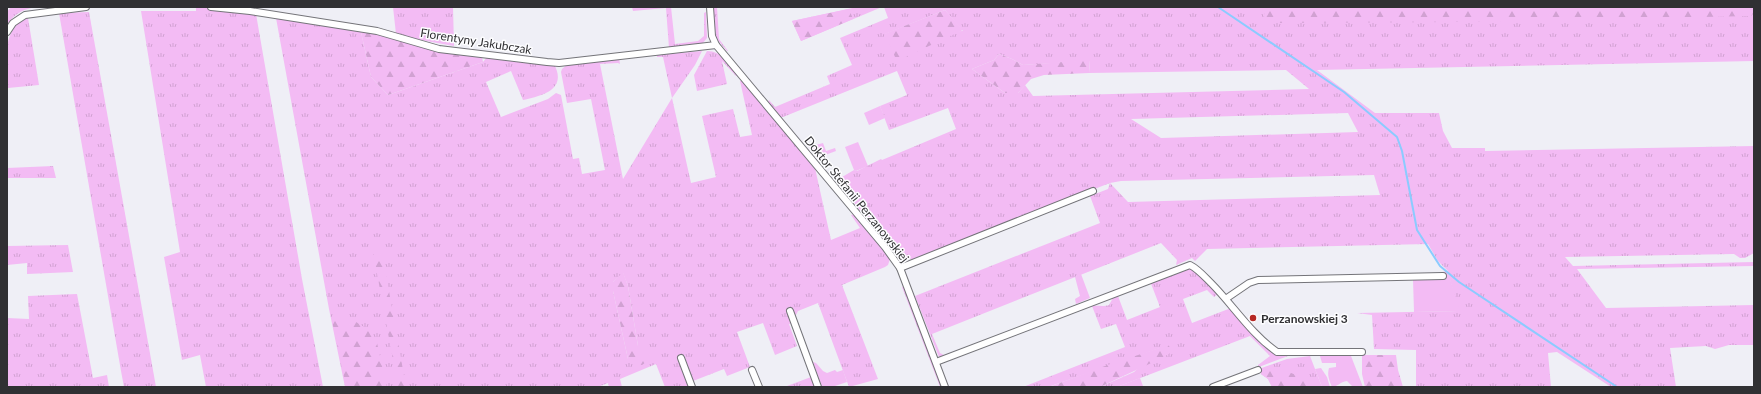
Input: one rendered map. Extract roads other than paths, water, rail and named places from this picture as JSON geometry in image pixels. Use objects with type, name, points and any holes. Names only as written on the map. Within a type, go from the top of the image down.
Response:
[{"type":"street","points":[[7,32],[13,24],[25,15],[86,7]]},
{"type":"street","name":"Florentyny Jakubczak","points":[[211,7],[250,11],[377,31],[439,49],[559,63],[716,45]]},
{"type":"street","points":[[710,7],[712,36],[716,45]]},
{"type":"street","name":"Doktor Stefanii Perzanowskiej","points":[[716,45],[880,241],[900,268],[945,387]]},
{"type":"street","points":[[900,268],[1093,191]]},
{"type":"street","points":[[936,362],[1190,265],[1197,269],[1226,298],[1266,344],[1277,352],[1362,352]]},
{"type":"street","points":[[1226,298],[1249,283],[1258,280],[1443,276]]},
{"type":"street","points":[[790,311],[818,387]]},
{"type":"street","points":[[681,358],[692,387]]},
{"type":"street","points":[[752,370],[758,387]]},
{"type":"street","points":[[1212,387],[1258,370]]},
{"type":"waterway","points":[[1218,7],[1344,92],[1397,137],[1402,151],[1417,230],[1440,266],[1459,282],[1617,387]]},
{"type":"place","name":"Perzanowskiej 3","points":[[1253,318]]}]
